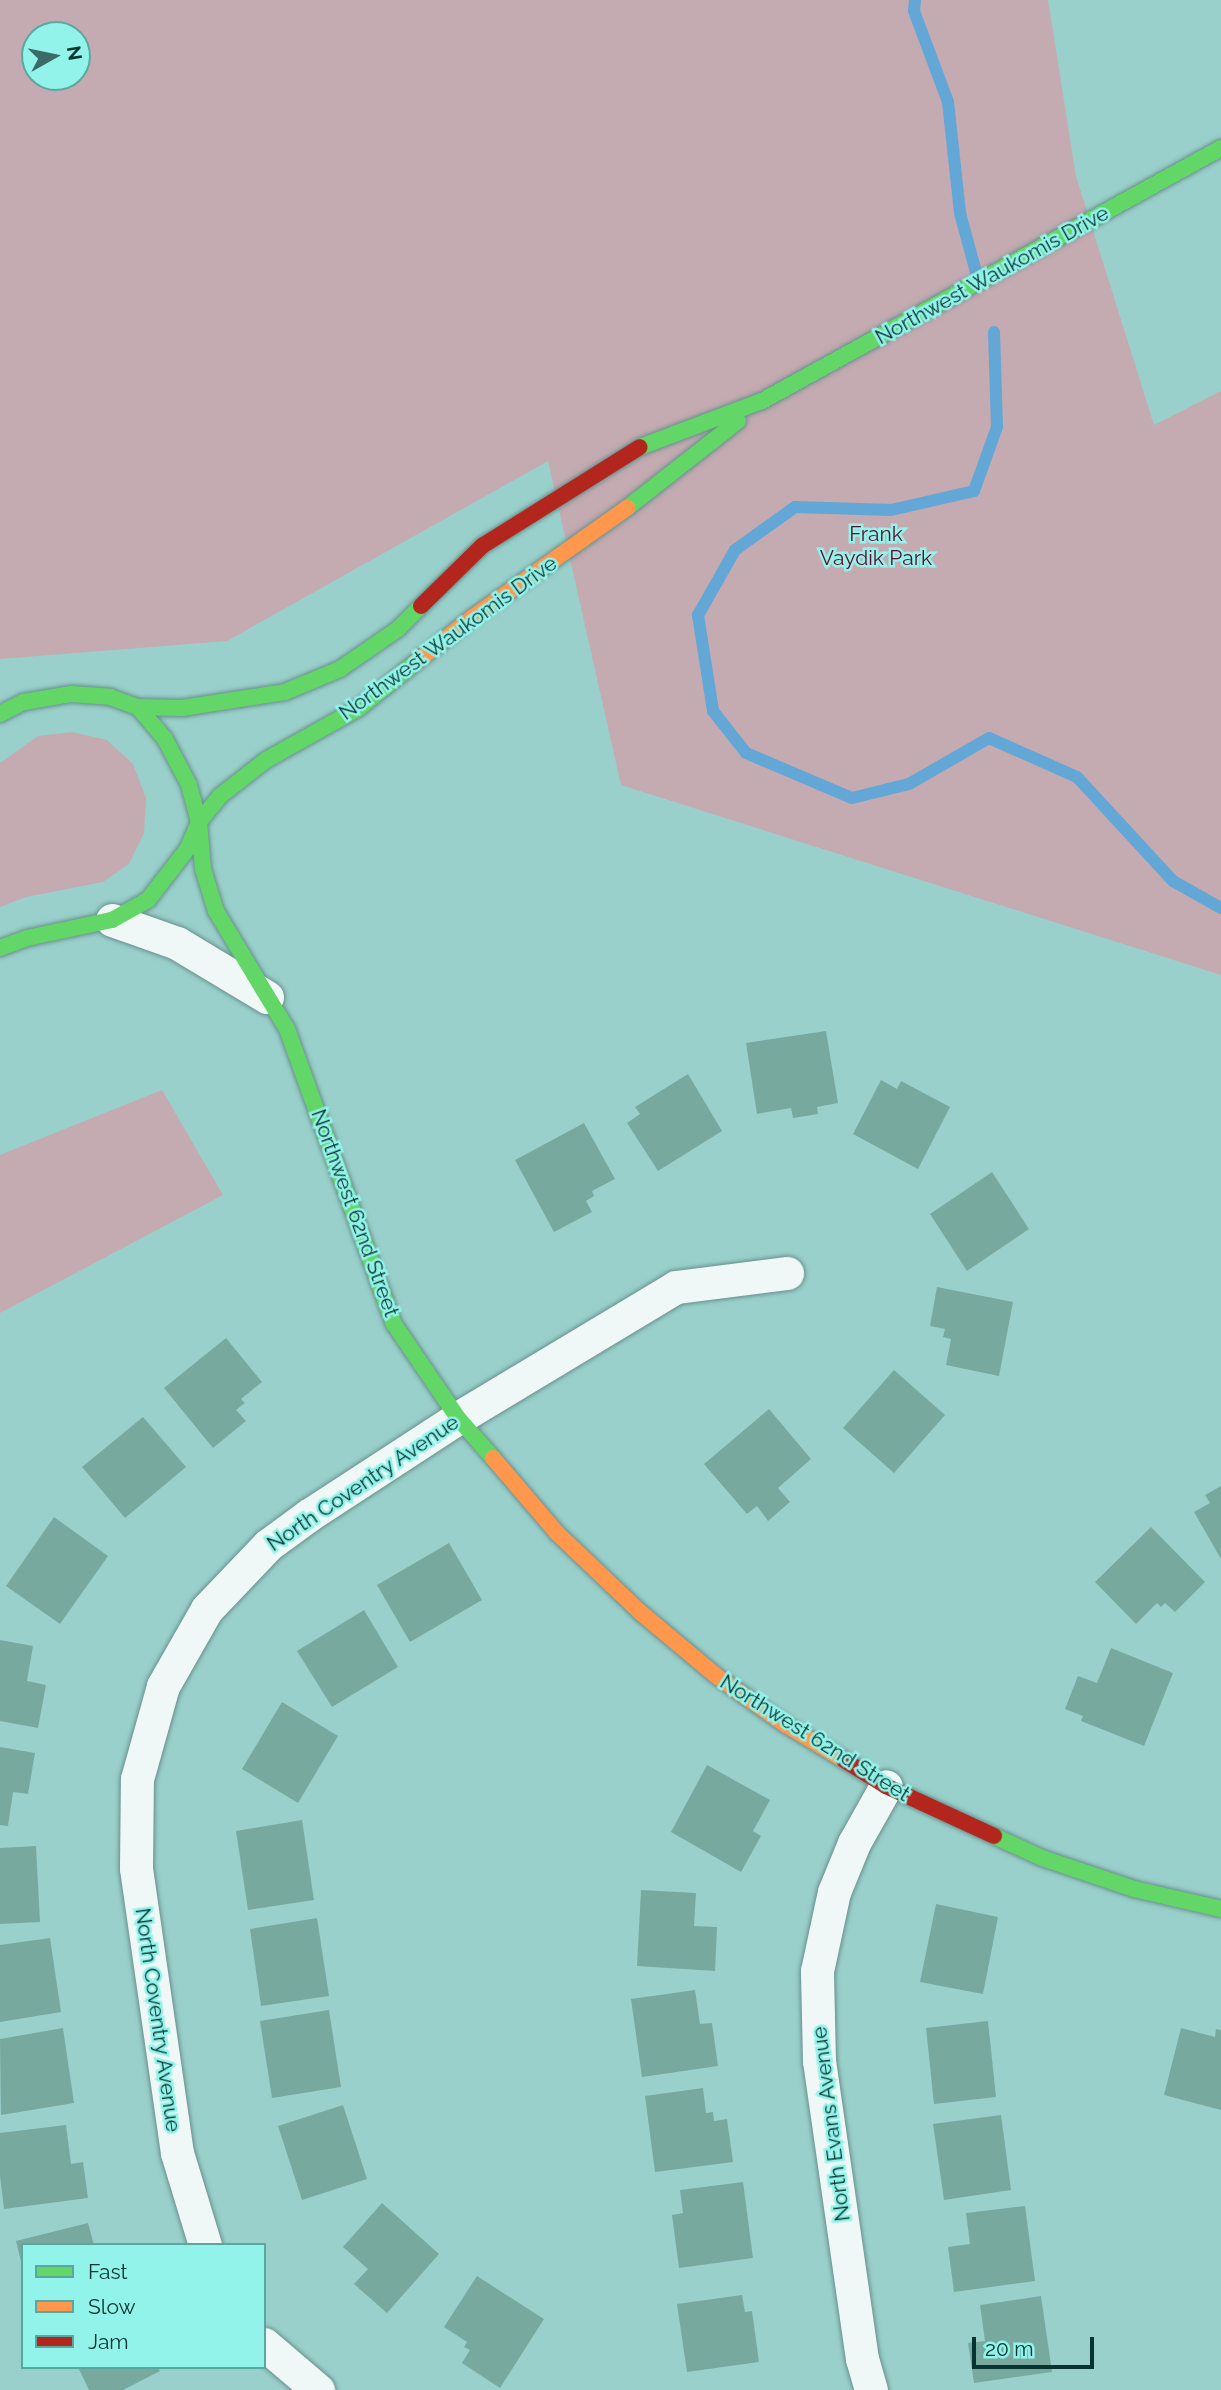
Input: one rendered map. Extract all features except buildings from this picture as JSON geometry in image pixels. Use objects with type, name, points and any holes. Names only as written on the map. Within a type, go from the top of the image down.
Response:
[{"type":"main road","name":"Northwest Waukomis Drive","points":[[0,714],[24,702],[71,694],[110,697],[138,706],[182,708],[285,692],[340,669],[398,629],[482,546],[648,442],[762,401],[1221,148]]},
{"type":"main road","name":"Northwest Waukomis Drive","points":[[0,948],[27,939],[112,920],[148,900],[188,848],[199,822],[220,796],[266,760],[359,708],[473,617],[657,486],[762,401]]},
{"type":"main road","name":"Northwest 62nd Street","points":[[138,706],[165,739],[189,785],[199,822],[203,869],[216,911],[287,1029],[305,1071],[394,1324],[458,1418],[557,1533],[640,1612],[715,1675],[786,1725],[886,1786],[1042,1858],[1135,1889],[1221,1909]]},
{"type":"street","name":"Northwest 62nd Street","points":[[112,920],[177,943],[267,997]]},
{"type":"street","name":"North Coventry Avenue","points":[[204,2243],[177,2153],[136,1868],[137,1779],[163,1686],[207,1609],[268,1545],[458,1418],[676,1287],[787,1273]]},
{"type":"street","name":"North Evans Avenue","points":[[871,2390],[862,2358],[819,2061],[817,1971],[834,1892],[854,1843],[886,1786]]},
{"type":"street","points":[[266,2346],[318,2390]]},
{"type":"green space","name":"Frank Vaydik Park","points":[[0,0],[1048,0],[1076,176],[1154,425],[1221,391],[1221,975],[621,785],[548,461],[227,641],[0,659]]},
{"type":"green space","points":[[72,732],[107,740],[133,764],[146,798],[144,833],[129,864],[103,882],[26,897],[0,907],[0,763],[38,736]]},
{"type":"green space","points":[[162,1090],[223,1195],[0,1313],[0,1155]]},
{"type":"waterway","points":[[915,0],[914,11],[948,102],[960,213],[977,276]]},
{"type":"waterway","points":[[994,332],[997,427],[974,491],[891,510],[795,507],[735,550],[698,615],[713,711],[746,753],[852,798],[909,784],[989,738],[1077,777],[1173,881],[1221,908]]},
{"type":"traffic: fast","points":[[640,447],[762,401],[1221,148]]},
{"type":"traffic: fast","points":[[627,508],[738,421]]},
{"type":"traffic: fast","points":[[0,714],[24,702],[71,694],[110,697],[138,707],[182,708],[285,692],[340,669],[398,629],[421,606]]},
{"type":"traffic: fast","points":[[0,948],[27,938],[112,920],[148,900],[188,848],[199,822],[220,796],[266,760],[359,708],[416,662]]},
{"type":"traffic: fast","points":[[138,707],[165,739],[189,785],[199,822],[203,869],[216,911],[287,1029],[394,1324],[458,1418],[493,1458]]},
{"type":"traffic: fast","points":[[994,1836],[1042,1858],[1134,1889],[1221,1909]]},
{"type":"traffic: slow","points":[[416,662],[473,617],[627,508]]},
{"type":"traffic: slow","points":[[493,1458],[557,1533],[640,1612],[715,1675],[786,1725],[844,1760]]},
{"type":"traffic: jam","points":[[421,606],[482,546],[640,447]]},
{"type":"traffic: jam","points":[[844,1760],[886,1786],[994,1836]]}]
